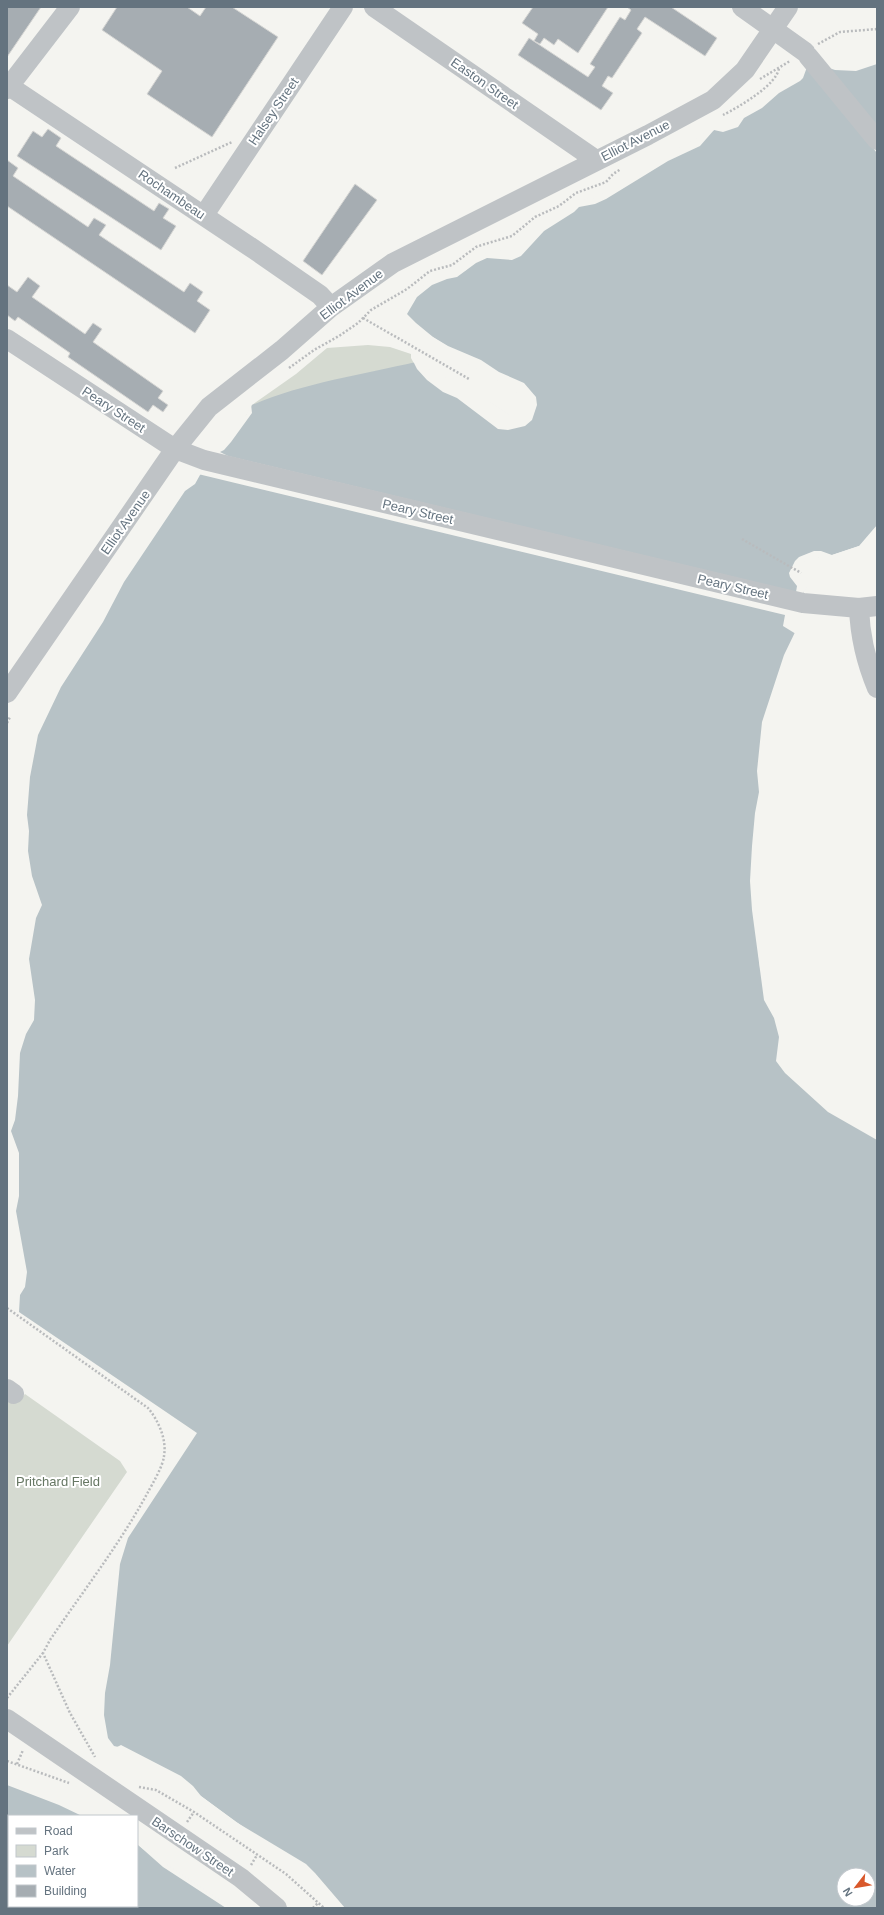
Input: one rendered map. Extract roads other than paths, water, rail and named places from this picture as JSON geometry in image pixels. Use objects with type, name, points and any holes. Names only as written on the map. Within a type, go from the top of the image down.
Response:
[{"type":"street","points":[[8,87],[70,7]]},
{"type":"street","name":"Halsey Street","points":[[204,215],[343,7]]},
{"type":"street","name":"Easton Street","points":[[374,7],[596,160]]},
{"type":"street","points":[[742,7],[774,28],[807,54],[877,140]]},
{"type":"street","name":"Elliot Avenue","points":[[7,693],[175,449],[209,407],[282,350],[331,307],[393,263],[648,135],[713,100],[745,70],[788,7]]},
{"type":"street","name":"Rochambeau","points":[[8,87],[204,215],[231,227],[262,247],[320,295],[331,307]]},
{"type":"street","name":"Peary Street","points":[[7,339],[175,449],[204,460],[803,603],[868,607]]},
{"type":"street","points":[[868,607],[860,627],[867,663],[877,688]]},
{"type":"street","name":"Barschow Street","points":[[7,1719],[235,1874],[277,1908]]},
{"type":"water","points":[[877,62],[877,525],[859,546],[832,555],[800,560],[795,569],[805,587],[796,618],[799,624],[784,655],[762,722],[757,771],[759,792],[755,813],[750,881],[752,910],[764,1000],[774,1018],[779,1037],[776,1061],[785,1073],[828,1112],[877,1140],[877,1908],[340,1908],[299,1865],[286,1858],[187,1786],[123,1748],[114,1746],[108,1738],[104,1715],[105,1693],[110,1665],[120,1564],[128,1538],[197,1433],[19,1312],[20,1295],[25,1287],[27,1272],[16,1211],[19,1196],[19,1153],[11,1131],[15,1120],[18,1096],[20,1053],[26,1034],[34,1020],[35,1000],[29,959],[36,918],[42,905],[32,876],[28,851],[29,831],[27,815],[30,777],[38,735],[61,687],[103,622],[124,582],[185,491],[195,484],[200,475],[247,416],[252,405],[311,385],[416,362],[421,369],[510,417],[514,415],[520,408],[520,393],[403,318],[423,286],[466,270],[477,258],[512,250],[564,214],[578,202],[595,200],[714,130],[724,129],[800,78],[807,67],[853,69]]},
{"type":"water","points":[[7,1785],[59,1805],[80,1815],[8,1815],[8,1907],[138,1907],[138,1845],[165,1866],[230,1908],[7,1908]]},
{"type":"park label","name":"Pritchard Field","points":[[58,1481]]}]
